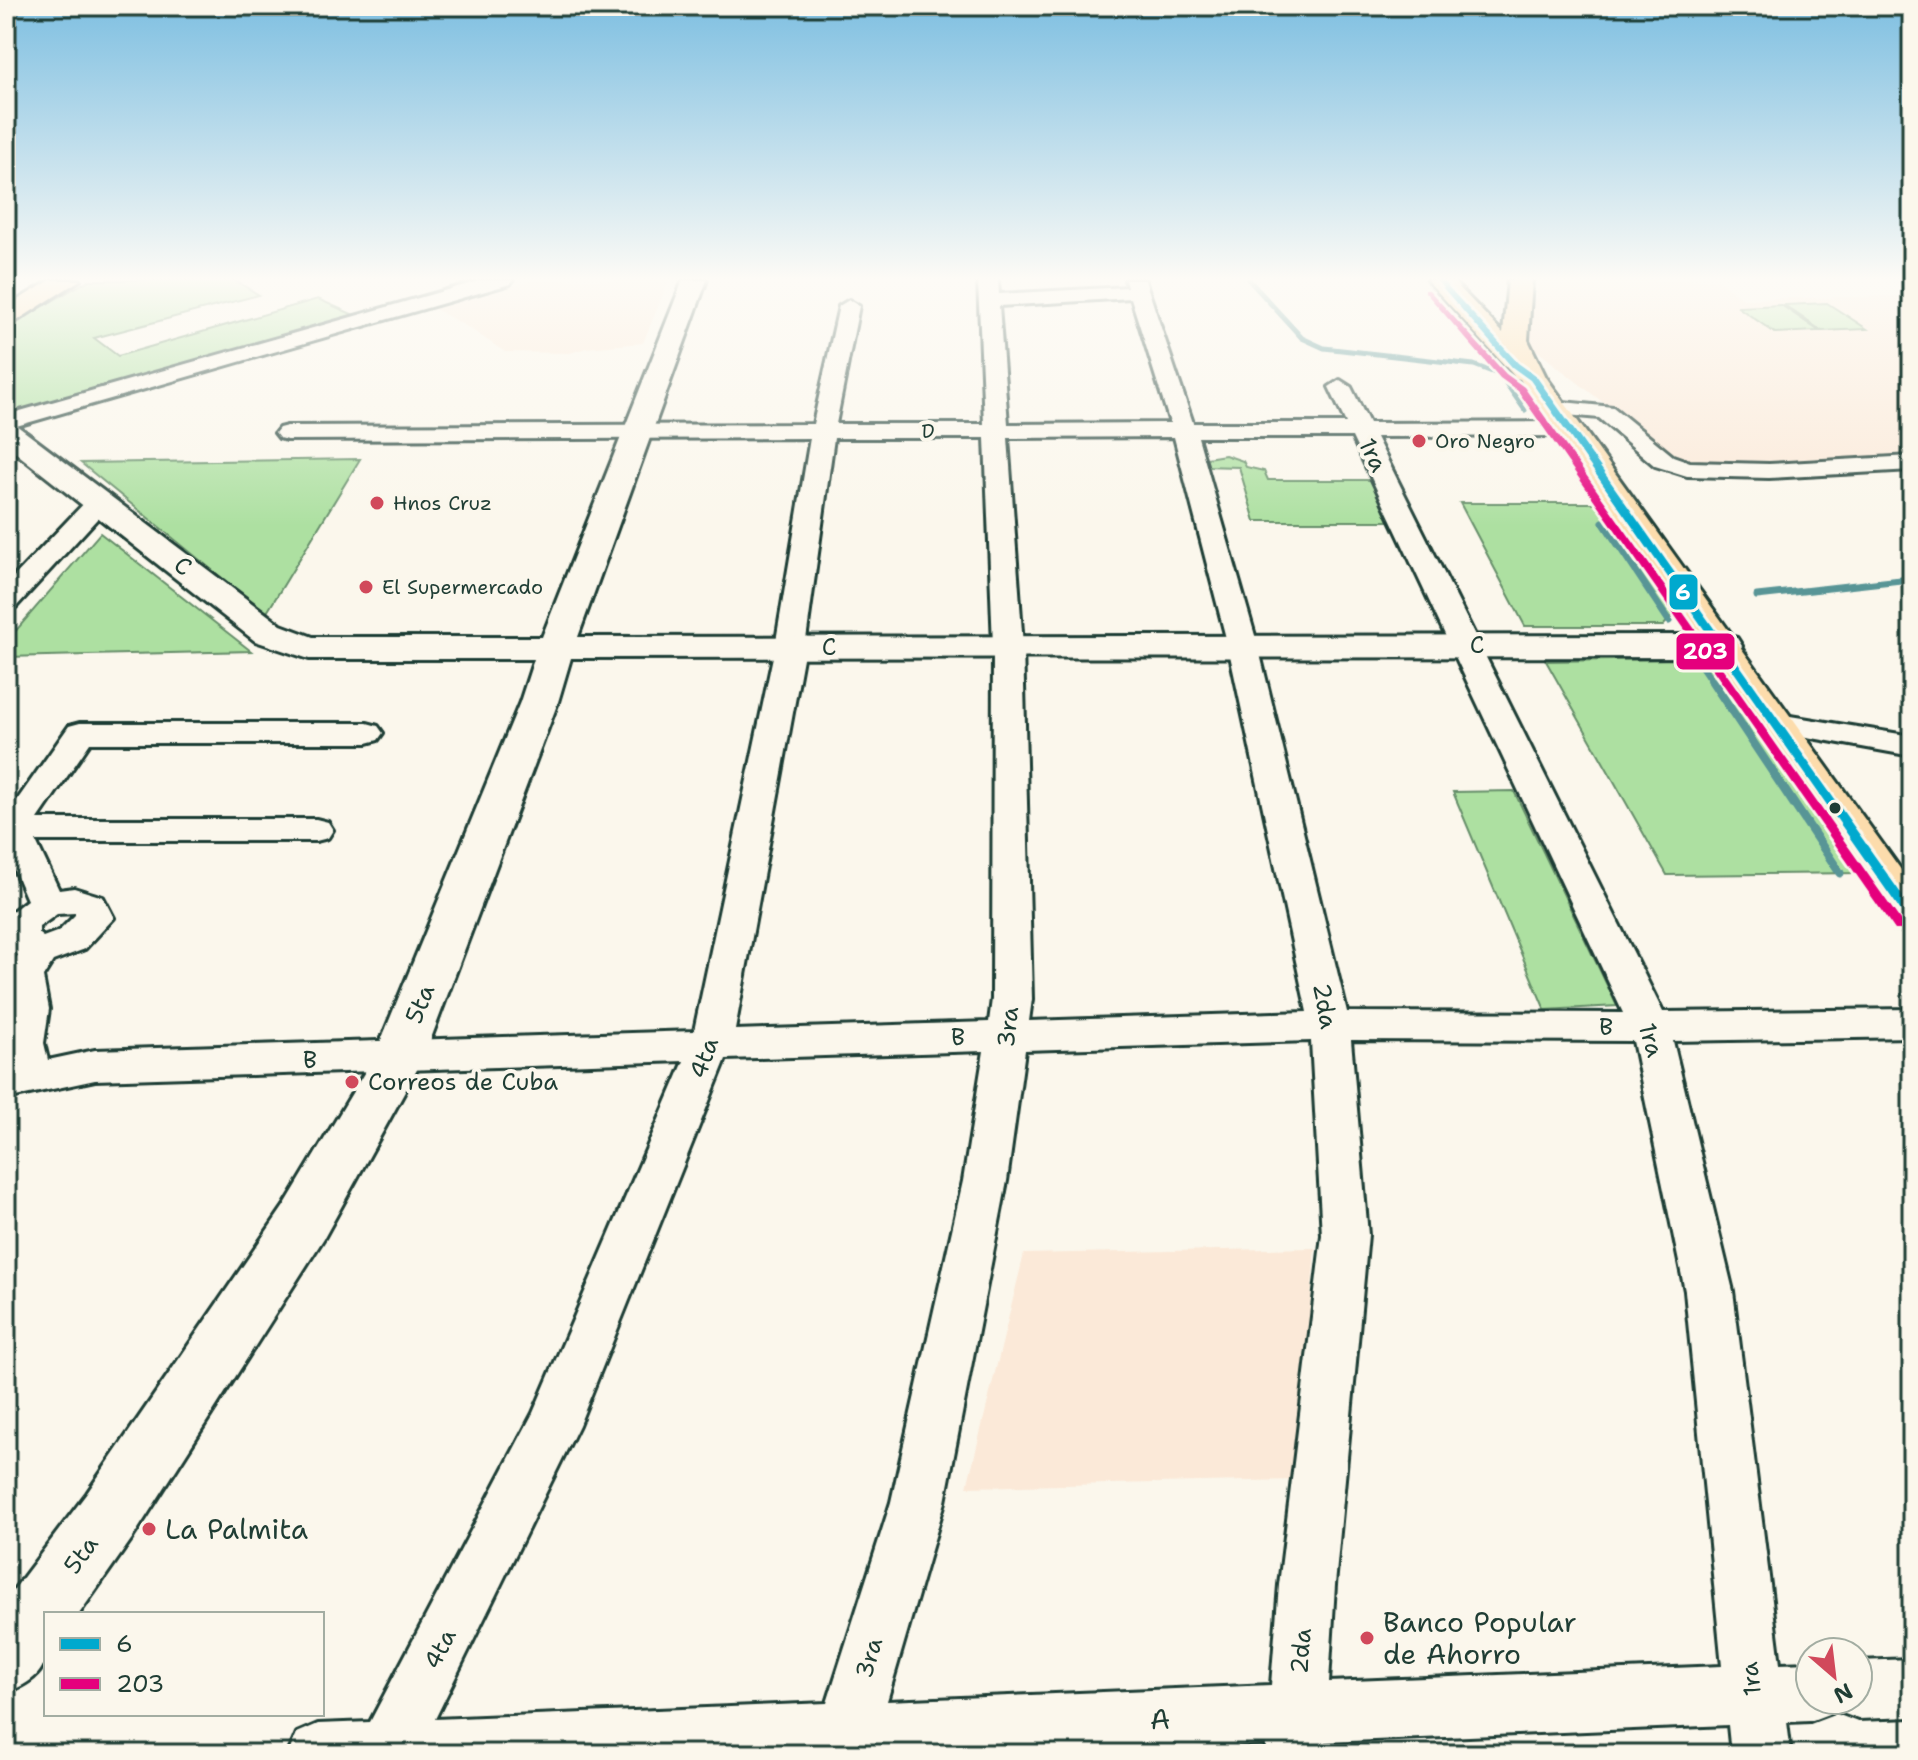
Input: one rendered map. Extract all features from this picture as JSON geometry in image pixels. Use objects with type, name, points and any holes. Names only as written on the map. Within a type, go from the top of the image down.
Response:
[{"type":"main road","points":[[1512,362],[1533,378]]},
{"type":"main road","points":[[1525,362],[1561,419],[1724,646],[1912,918]]},
{"type":"street","points":[[6,422],[216,362]]},
{"type":"street","name":"5ta","points":[[6,1658],[110,1515],[304,1222],[399,1057],[539,702],[556,648],[665,362]]},
{"type":"street","name":"4ta","points":[[387,1753],[553,1425],[711,1045],[730,965],[790,647],[823,431],[837,362]]},
{"type":"street","name":"3ra","points":[[844,1743],[918,1502],[985,1181],[1012,999],[1008,646],[993,362]]},
{"type":"street","name":"2da","points":[[1162,362],[1243,646],[1330,1026],[1345,1235],[1307,1585],[1296,1734]]},
{"type":"street","name":"1ra","points":[[1340,387],[1650,1027],[1709,1291],[1761,1754]]},
{"type":"street","name":"D","points":[[287,433],[1361,429],[1561,419],[1605,412],[1664,461],[1687,469],[1769,471],[1912,463]]},
{"type":"street","name":"C","points":[[6,431],[268,633],[309,648],[1724,646]]},
{"type":"street","points":[[6,601],[99,502]]},
{"type":"street","points":[[1778,723],[1912,746]]},
{"type":"street","points":[[14,830],[80,733],[367,733]]},
{"type":"street","points":[[14,830],[316,830]]},
{"type":"street","points":[[14,830],[47,903]]},
{"type":"street","points":[[18,1081],[29,1009],[23,976],[40,952],[72,940],[95,918],[90,905],[74,900],[47,903],[20,923],[21,940],[40,952]]},
{"type":"street","name":"B","points":[[18,1081],[95,1065],[1330,1026],[1650,1027],[1912,1023]]},
{"type":"street","points":[[1874,1689],[1912,1688]]},
{"type":"street","name":"A","points":[[318,1754],[1296,1734],[1794,1693]]},
{"type":"shaded area","points":[[1552,362],[1912,362],[1912,456],[1738,467],[1707,465],[1670,455]]},
{"type":"shaded area","points":[[1315,1248],[1297,1480],[967,1487],[1024,1254]]},
{"type":"green space","points":[[6,362],[199,362],[6,417]]},
{"type":"green space","points":[[1225,455],[1243,461],[1246,467],[1264,471],[1268,480],[1371,480],[1389,521],[1255,521],[1239,467],[1203,466],[1207,458]]},
{"type":"green space","points":[[360,459],[266,614],[81,463]]},
{"type":"green space","points":[[1460,503],[1599,503],[1674,614],[1663,626],[1525,626]]},
{"type":"green space","points":[[100,533],[251,651],[6,657],[6,642]]},
{"type":"green space","points":[[1682,659],[1716,671],[1862,873],[1667,875],[1546,661]]},
{"type":"green space","points":[[1514,791],[1617,1006],[1545,1010],[1453,792]]},
{"type":"waterway","points":[[1449,362],[1474,365],[1500,375],[1525,410]]},
{"type":"waterway","points":[[1603,522],[1669,621]]},
{"type":"waterway","points":[[1757,596],[1901,580],[1912,576]]},
{"type":"waterway","points":[[1698,661],[1713,683]]},
{"type":"waterway","points":[[1712,681],[1840,873]]},
{"type":"transit line","name":"203","points":[[1491,362],[1521,389],[1899,927]]},
{"type":"transit line","name":"6","points":[[1512,362],[1533,378],[1912,918]]},
{"type":"place","name":"Oro Negro","points":[[1419,441]]},
{"type":"place","name":"Hnos Cruz","points":[[377,503]]},
{"type":"place","name":"El Supermercado","points":[[366,587]]},
{"type":"place","name":"Correos de Cuba","points":[[352,1082]]},
{"type":"place","name":"La Palmita","points":[[149,1529]]},
{"type":"place","name":"Banco Popular de Ahorro","points":[[1367,1638]]}]
